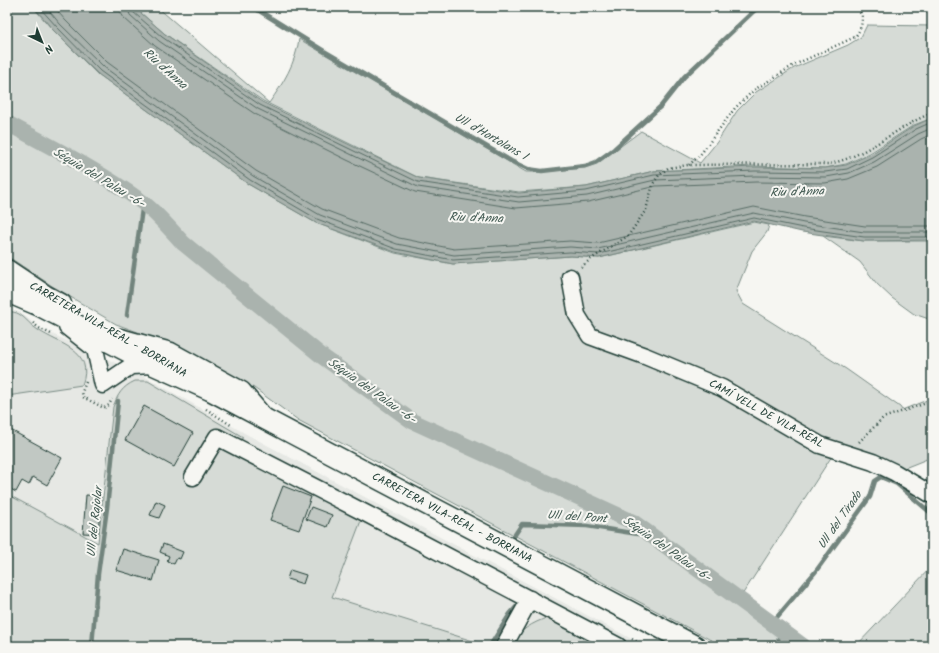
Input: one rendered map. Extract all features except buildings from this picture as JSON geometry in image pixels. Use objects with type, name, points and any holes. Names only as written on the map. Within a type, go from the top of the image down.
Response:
[{"type":"main road","name":"CARRETERA VILA-REAL - BORRIANA","points":[[7,270],[46,296],[158,357],[210,390]]},
{"type":"main road","name":"CARRETERA VILA-REAL - BORRIANA","points":[[7,292],[34,313],[210,390],[695,646]]},
{"type":"street","name":"CAMÍ VELL DE VILA-REAL","points":[[570,277],[577,315],[590,336],[645,356],[722,388],[820,446],[873,462],[894,472],[932,495]]},
{"type":"street","points":[[34,313],[95,349],[103,385],[131,366],[154,366]]},
{"type":"street","points":[[120,336],[171,351],[242,390],[267,420]]},
{"type":"street","points":[[193,477],[217,437],[618,646]]},
{"type":"street","points":[[504,646],[530,599]]},
{"type":"path","points":[[689,165],[700,154],[735,108],[754,90],[794,65],[855,37],[862,25],[862,15],[854,7]]},
{"type":"path","points":[[570,277],[591,259],[628,236],[646,210],[653,184],[659,175],[668,168],[689,165],[828,164],[841,162],[864,151],[918,119],[932,113]]},
{"type":"path","points":[[34,313],[39,328],[58,337]]},
{"type":"path","points":[[86,378],[82,392],[83,397],[93,402]]},
{"type":"path","points":[[848,454],[882,418],[932,401]]},
{"type":"shaded area","points":[[7,7],[33,7],[51,28],[98,75],[248,184],[316,223],[395,253],[453,264],[571,256],[599,258],[754,222],[769,225],[767,232],[752,251],[736,291],[743,304],[846,369],[900,407],[902,410],[932,398],[932,457],[902,469],[861,449],[842,447],[830,459],[742,595],[814,646],[722,646],[298,420],[254,388],[159,340],[116,324],[52,286],[7,256]]},
{"type":"shaded area","points":[[134,7],[157,7],[269,103],[292,64],[299,39],[526,172],[585,168],[597,164],[641,131],[700,163],[717,142],[737,111],[756,92],[794,68],[848,45],[861,37],[867,25],[932,26],[932,118],[914,125],[870,153],[846,164],[825,168],[753,166],[654,171],[586,187],[519,192],[419,178],[263,101],[165,34]]},
{"type":"shaded area","points":[[823,236],[864,241],[932,241],[932,320],[914,314],[892,298],[877,284],[860,262]]},
{"type":"shaded area","points":[[7,310],[20,312],[39,328],[142,375],[248,435],[645,646],[7,646]]},
{"type":"shaded area","points":[[7,311],[19,314],[35,328],[65,345],[80,356],[84,364],[85,373],[82,385],[7,396]]},
{"type":"shaded area","points":[[135,381],[148,381],[243,437],[234,451],[362,518],[332,597],[489,646],[7,646],[7,494],[98,543],[113,407],[121,391]]},
{"type":"shaded area","points":[[932,566],[932,646],[856,646]]},
{"type":"shaded area","points":[[549,617],[602,646],[510,646],[526,628]]},
{"type":"water","name":"Riu d'Anna","points":[[34,7],[134,7],[165,34],[262,102],[354,147],[419,178],[519,193],[586,187],[654,171],[755,167],[825,168],[846,165],[871,154],[914,126],[932,118],[932,240],[864,241],[802,232],[754,221],[599,258],[571,256],[453,264],[395,252],[316,223],[248,184],[98,74],[53,30]]},
{"type":"waterway","name":"Ull d'Hortolans 1","points":[[253,7],[324,51],[511,161],[528,169],[542,171],[585,166],[596,162],[614,149],[661,106],[684,77],[758,7]]},
{"type":"waterway","name":"Séquia del Palau -6-","points":[[7,123],[93,170],[148,206],[183,243],[323,357],[412,421],[633,522],[803,646]]},
{"type":"waterway","name":"Ull del Rajolar","points":[[127,315],[143,202]]},
{"type":"waterway","name":"Ull del Rajolar","points":[[92,646],[98,574],[107,508],[118,401]]},
{"type":"waterway","name":"Ull del Tirado","points":[[772,623],[816,571],[870,497],[875,481],[881,477],[897,484],[932,514]]},
{"type":"waterway","name":"Ull del Pont","points":[[514,536],[522,524],[587,526],[638,534],[643,529]]},
{"type":"waterway","name":"Ull del Pont","points":[[490,646],[510,614],[517,606]]},
{"type":"waterway","points":[[777,646],[781,630]]}]
